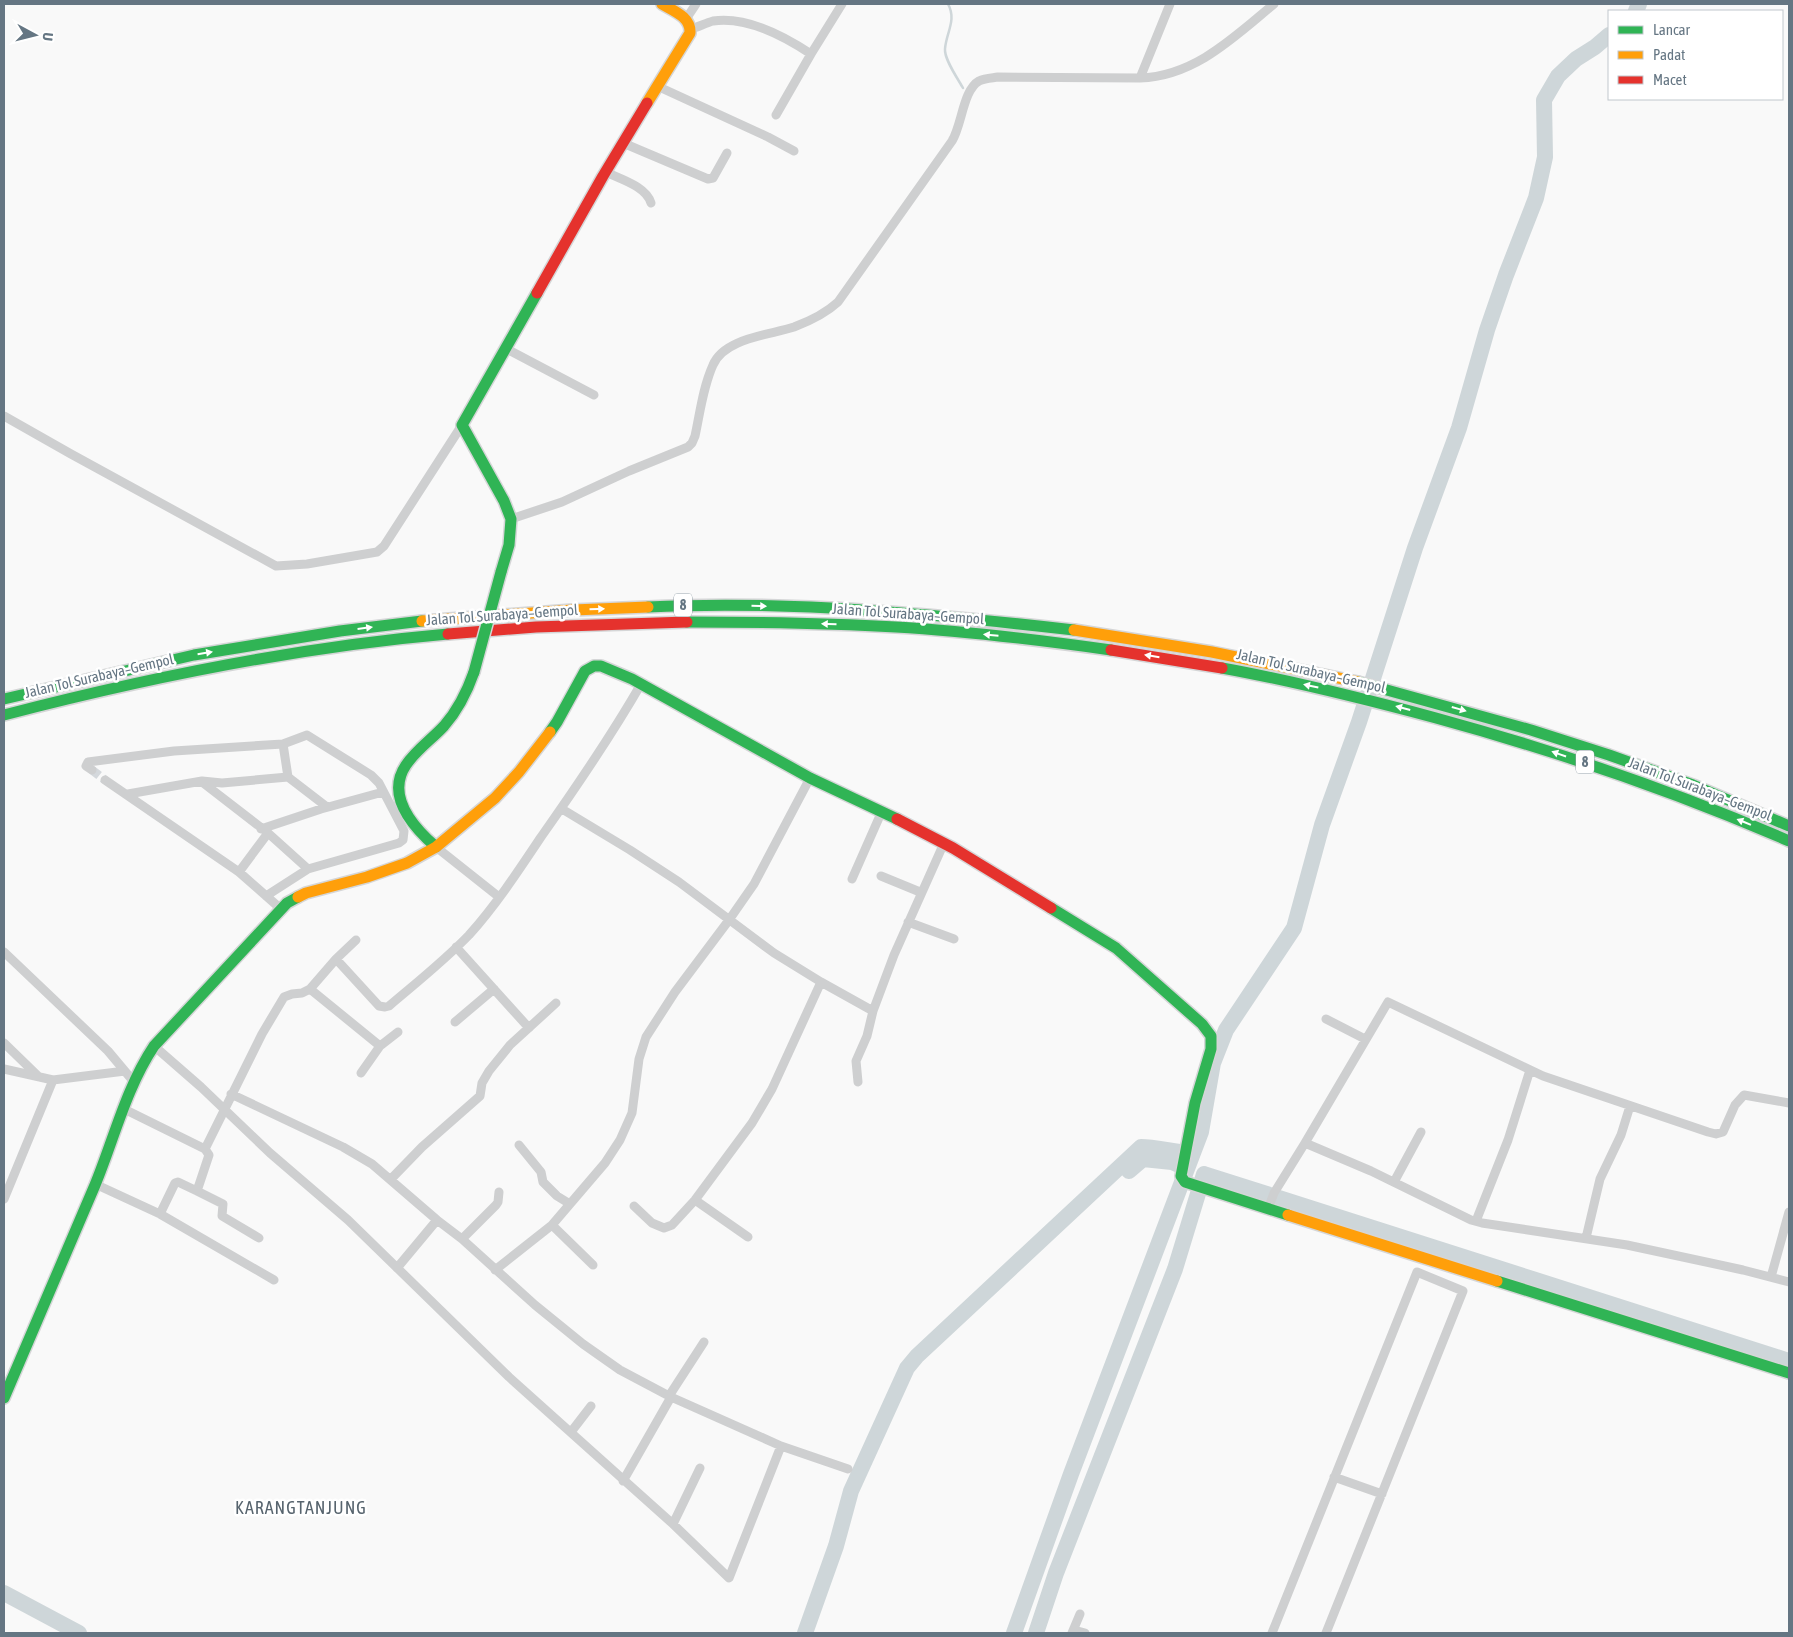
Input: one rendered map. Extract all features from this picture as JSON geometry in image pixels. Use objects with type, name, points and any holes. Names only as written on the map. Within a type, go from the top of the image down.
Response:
[{"type":"main road","points":[[436,846],[419,832],[408,818],[400,803],[399,782],[405,765],[430,741],[461,703],[474,672],[509,545],[512,519],[462,425],[505,348],[611,174],[623,143],[661,88],[688,38],[689,24],[662,4]]},
{"type":"main road","name":"Jalan Tol Surabaya–Gempol","points":[[4,699],[194,655],[340,631],[451,618],[682,605],[805,607],[953,616],[1078,631],[1212,652],[1364,683],[1532,730],[1693,785],[1789,826]]},
{"type":"main road","name":"Jalan Tol Surabaya–Gempol","points":[[4,715],[73,696],[181,672],[312,650],[442,633],[585,624],[669,622],[901,626],[1091,647],[1219,666],[1359,696],[1542,748],[1626,776],[1789,841]]},
{"type":"main road","points":[[4,1398],[95,1184],[134,1082],[154,1046],[291,900],[306,893],[367,877],[407,863],[436,846],[495,798],[519,772],[557,722],[588,668],[601,666],[641,684],[810,778],[882,811],[944,843],[1116,948],[1133,962],[1207,1029],[1211,1036],[1211,1048],[1195,1103],[1185,1151],[1182,1178],[1185,1182],[1269,1206],[1789,1373]]},
{"type":"street","points":[[696,4],[689,24],[725,20],[741,22],[791,41],[810,56]]},
{"type":"street","points":[[776,115],[842,4]]},
{"type":"street","points":[[1142,74],[1170,4]]},
{"type":"street","points":[[512,519],[562,502],[629,471],[688,447],[695,436],[706,384],[718,356],[728,348],[739,343],[814,319],[830,310],[838,302],[952,141],[957,133],[970,90],[978,82],[998,77],[1164,75],[1181,70],[1207,57],[1225,45],[1274,4]]},
{"type":"street","points":[[661,88],[768,137],[794,151]]},
{"type":"street","points":[[623,143],[708,179],[713,178],[727,153]]},
{"type":"street","points":[[611,174],[647,194],[652,203]]},
{"type":"street","points":[[505,348],[594,395]]},
{"type":"street","points":[[4,416],[276,566],[307,564],[381,550],[462,425]]},
{"type":"street","points":[[336,959],[379,1006],[385,1007],[389,1006],[456,947],[470,934],[499,897],[562,809],[617,726],[641,684]]},
{"type":"street","points":[[92,770],[86,766],[88,762],[174,751],[283,744],[306,735],[371,775],[379,783],[404,831],[403,840],[399,843],[308,869],[266,896]]},
{"type":"street","points":[[283,744],[288,777]]},
{"type":"street","points":[[128,794],[202,781],[222,783],[288,777],[327,807]]},
{"type":"street","points":[[495,1270],[552,1225],[605,1163],[627,1127],[635,1100],[642,1047],[646,1036],[675,992],[729,920],[763,868],[810,778]]},
{"type":"street","points":[[105,780],[239,872],[281,909]]},
{"type":"street","points":[[202,781],[265,831],[308,869]]},
{"type":"street","points":[[239,872],[265,831],[327,807],[383,792]]},
{"type":"street","points":[[562,809],[679,882],[774,953],[873,1011]]},
{"type":"street","points":[[852,879],[882,811]]},
{"type":"street","points":[[858,1082],[856,1061],[867,1036],[873,1011],[920,892],[944,843]]},
{"type":"street","points":[[436,846],[499,897]]},
{"type":"street","points":[[881,876],[920,892]]},
{"type":"street","points":[[908,922],[954,939]]},
{"type":"street","points":[[205,1149],[262,1034],[284,997],[310,989],[336,959],[356,940]]},
{"type":"street","points":[[456,947],[529,1028]]},
{"type":"street","points":[[4,952],[108,1051],[134,1082]]},
{"type":"street","points":[[634,1206],[652,1223],[664,1228],[672,1225],[695,1200],[752,1123],[775,1082],[821,982]]},
{"type":"street","points":[[310,989],[380,1046]]},
{"type":"street","points":[[456,1022],[494,989]]},
{"type":"street","points":[[1269,1206],[1274,1194],[1364,1039],[1388,1002],[1530,1070],[1708,1132],[1719,1134],[1723,1132],[1735,1105],[1744,1095],[1789,1103]]},
{"type":"street","points":[[391,1179],[422,1147],[480,1096],[482,1083],[488,1070],[510,1045],[556,1003]]},
{"type":"street","points":[[1326,1019],[1364,1039]]},
{"type":"street","points":[[361,1073],[380,1046],[398,1032]]},
{"type":"street","points":[[4,1042],[39,1077]]},
{"type":"street","points":[[154,1046],[202,1087],[270,1153],[348,1220],[509,1377],[673,1524],[729,1578],[781,1446]]},
{"type":"street","points":[[1476,1221],[1508,1140],[1530,1070]]},
{"type":"street","points":[[5,1073],[53,1080],[125,1071]]},
{"type":"street","points":[[4,1199],[53,1080]]},
{"type":"street","points":[[231,1094],[343,1147],[372,1164],[462,1239],[535,1305],[583,1344],[632,1377],[670,1397],[781,1446],[848,1469]]},
{"type":"street","points":[[1586,1238],[1600,1179],[1621,1135],[1630,1106]]},
{"type":"street","points":[[124,1109],[205,1149],[208,1156],[197,1191]]},
{"type":"street","points":[[1394,1182],[1421,1132]]},
{"type":"street","points":[[1305,1143],[1476,1221],[1627,1245],[1789,1282]]},
{"type":"street","points":[[519,1145],[541,1172],[543,1182],[557,1196],[570,1204]]},
{"type":"street","points":[[160,1214],[175,1183],[178,1182],[223,1204],[222,1216],[259,1238]]},
{"type":"street","points":[[95,1184],[160,1214],[274,1280]]},
{"type":"street","points":[[462,1239],[496,1206],[499,1192]]},
{"type":"street","points":[[695,1200],[748,1238]]},
{"type":"street","points":[[1771,1277],[1789,1212]]},
{"type":"street","points":[[397,1268],[437,1220]]},
{"type":"street","points":[[552,1225],[593,1265]]},
{"type":"street","points":[[1272,1633],[1417,1272],[1464,1291],[1326,1633]]},
{"type":"street","points":[[623,1481],[670,1397],[704,1342]]},
{"type":"street","points":[[571,1432],[591,1406]]},
{"type":"street","points":[[673,1524],[700,1468]]},
{"type":"street","points":[[1334,1477],[1382,1494]]},
{"type":"street","points":[[1080,1614],[1073,1631],[1085,1633]]},
{"type":"waterway","points":[[948,4],[951,21],[945,53],[963,88]]},
{"type":"waterway","points":[[1636,10],[1639,4]]},
{"type":"waterway","points":[[1014,1633],[1071,1474],[1201,1132],[1213,1063],[1226,1030],[1294,928],[1322,825],[1359,722],[1415,548],[1459,428],[1487,330],[1536,198],[1545,157],[1544,100],[1558,76],[1576,59],[1608,36]]},
{"type":"waterway","points":[[805,1633],[836,1546],[851,1491],[907,1368],[917,1356],[1141,1147],[1193,1153]]},
{"type":"waterway","points":[[1129,1171],[1143,1159],[1172,1162],[1181,1166]]},
{"type":"waterway","points":[[1036,1633],[1056,1573],[1175,1269],[1204,1174],[1789,1361]]},
{"type":"waterway","points":[[4,1593],[79,1633]]},
{"type":"tunnel","points":[[92,770],[105,780]]},
{"type":"traffic: fast","points":[[501,572],[509,545],[511,519],[504,501],[462,425],[537,293]]},
{"type":"traffic: fast","points":[[474,672],[501,572]]},
{"type":"traffic: fast","points":[[648,607],[701,605],[808,607],[915,614],[1074,630]]},
{"type":"traffic: fast","points":[[4,699],[194,655],[340,631],[422,621]]},
{"type":"traffic: fast","points":[[687,622],[818,624],[923,629],[1004,636],[1111,650]]},
{"type":"traffic: fast","points":[[4,715],[114,688],[224,665],[335,647],[448,634]]},
{"type":"traffic: fast","points":[[550,732],[585,671],[594,666],[601,666],[632,679],[810,778],[897,819]]},
{"type":"traffic: fast","points":[[1222,668],[1356,697],[1526,744],[1659,789],[1789,841]]},
{"type":"traffic: fast","points":[[436,847],[419,830],[404,810],[400,799],[400,777],[406,765],[419,749],[454,714],[474,672]]},
{"type":"traffic: fast","points":[[1358,682],[1531,730],[1609,755],[1693,785],[1789,826]]},
{"type":"traffic: fast","points":[[4,1398],[95,1185],[128,1096],[144,1062],[154,1046],[287,903],[298,897]]},
{"type":"traffic: fast","points":[[1051,908],[1116,948],[1202,1024],[1211,1036],[1211,1049],[1195,1103],[1181,1176],[1185,1182],[1288,1215]]},
{"type":"traffic: fast","points":[[1497,1281],[1789,1373]]},
{"type":"traffic: slow","points":[[647,103],[690,33],[690,27],[685,19],[662,4]]},
{"type":"traffic: slow","points":[[422,621],[573,610],[648,607]]},
{"type":"traffic: slow","points":[[1074,630],[1212,652],[1358,682]]},
{"type":"traffic: slow","points":[[298,897],[407,863],[436,847],[495,798],[519,772],[550,732]]},
{"type":"traffic: slow","points":[[1288,1215],[1497,1281]]},
{"type":"traffic: jam","points":[[537,293],[603,176],[647,103]]},
{"type":"traffic: jam","points":[[448,634],[536,627],[687,622]]},
{"type":"traffic: jam","points":[[1111,650],[1222,668]]},
{"type":"traffic: jam","points":[[897,819],[953,848],[1051,908]]},
{"type":"district","name":"KARANGTANJUNG","points":[[301,1508]]}]
